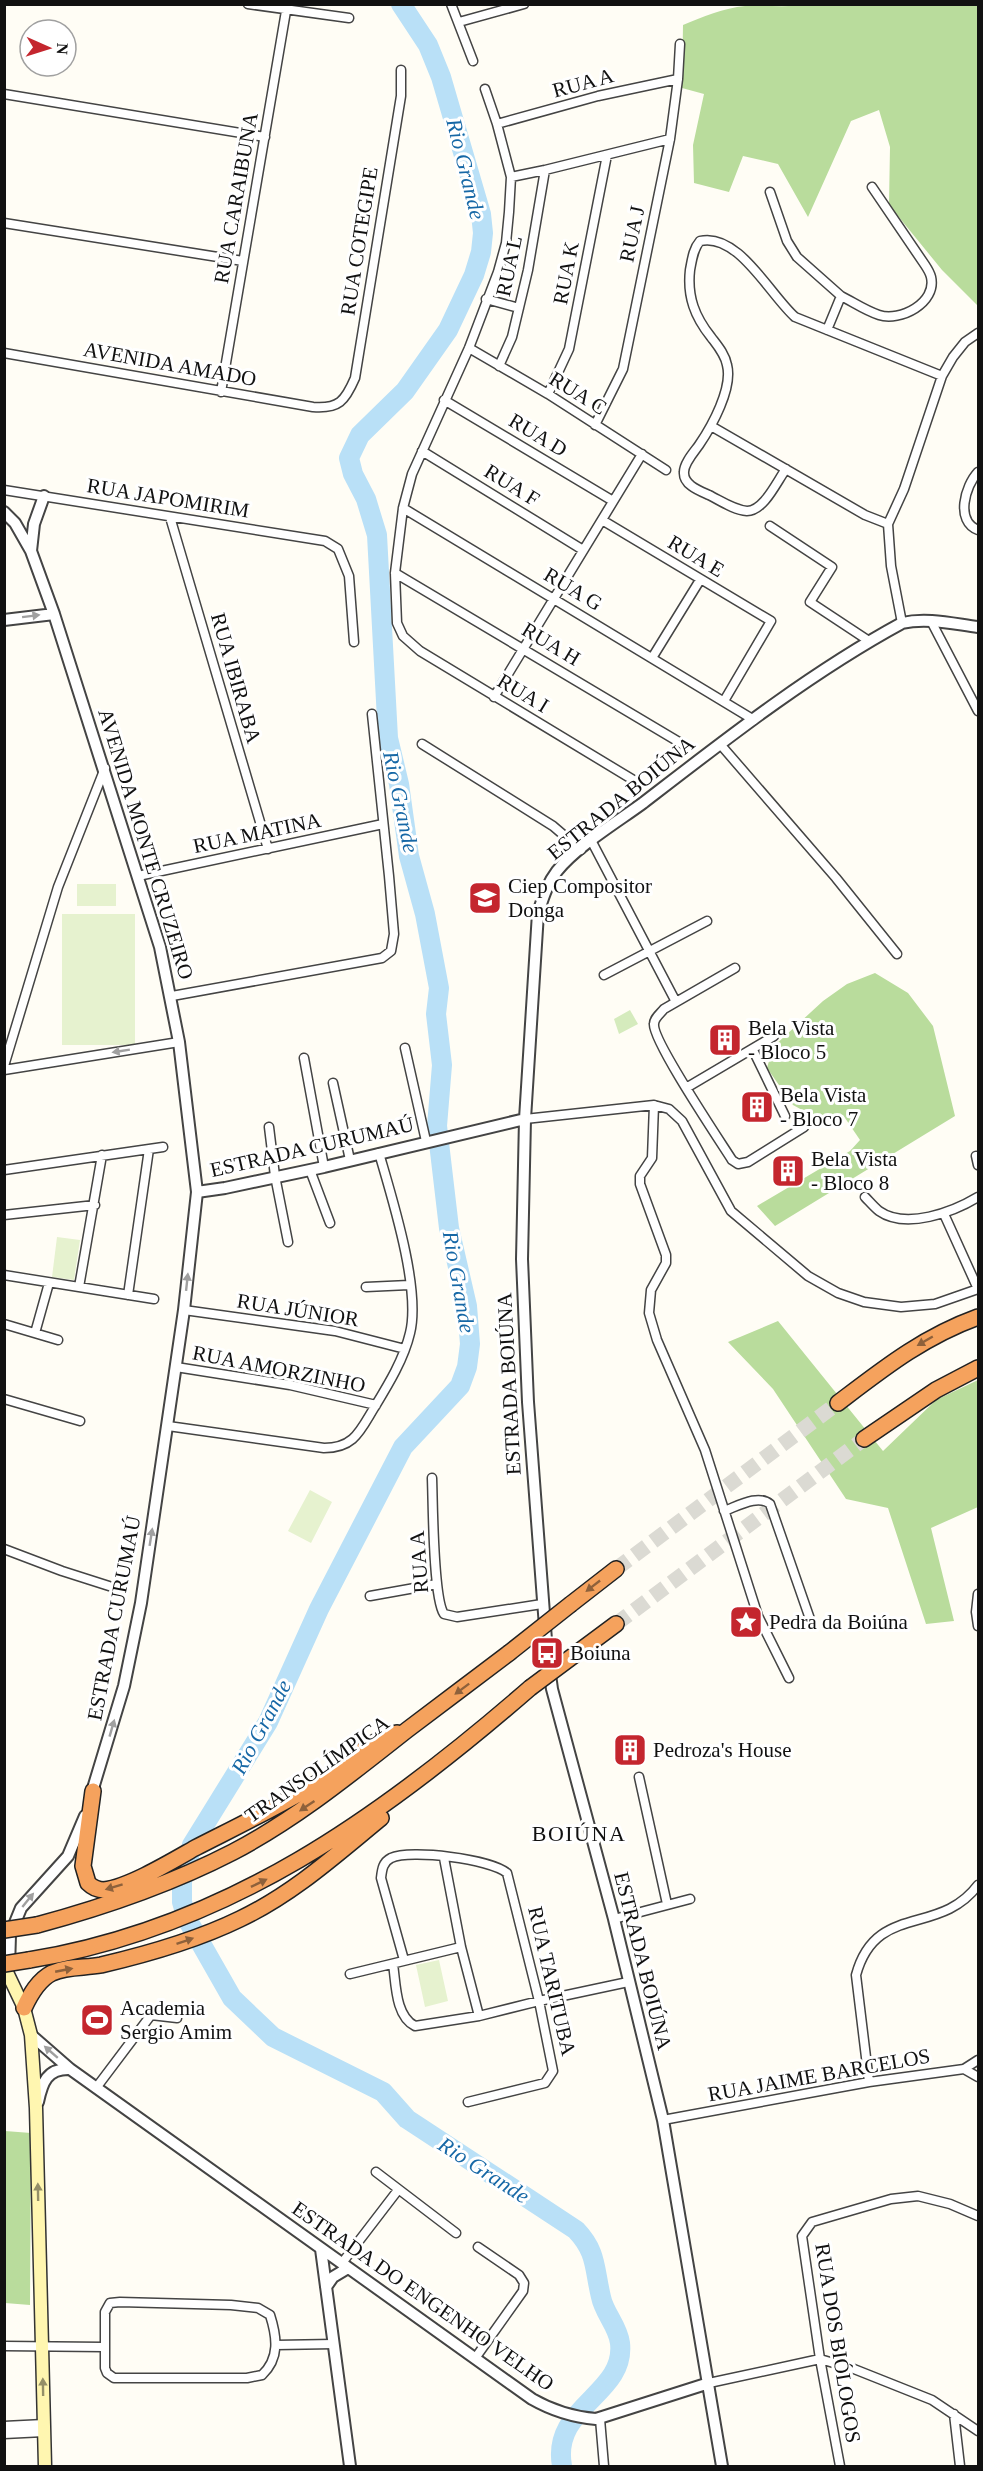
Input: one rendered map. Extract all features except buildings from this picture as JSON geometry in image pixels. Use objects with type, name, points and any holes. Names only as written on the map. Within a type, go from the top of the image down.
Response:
[{"type":"highway","points":[[838,1403],[889,1364],[927,1339],[978,1317]]},
{"type":"highway","points":[[864,1439],[936,1390],[978,1368]]},
{"type":"highway","name":"TRANSOLÍMPICA","points":[[4,1930],[37,1925],[112,1903],[200,1868],[277,1827],[372,1760],[406,1731],[616,1569]]},
{"type":"highway","points":[[6,1968],[29,1960],[111,1943],[206,1908],[264,1880],[337,1838],[418,1780],[530,1688],[616,1624]]},
{"type":"highway","points":[[24,2008],[37,1985],[53,1972],[99,1965],[159,1950],[210,1931],[267,1905],[293,1889],[478,1740],[496,1717]]},
{"type":"highway","points":[[93,1791],[83,1866],[88,1883],[99,1890],[110,1888],[168,1863],[259,1816],[324,1778],[378,1741],[406,1731]]},
{"type":"main road","points":[[6,1968],[24,2008],[31,2035],[36,2108],[45,2466]]},
{"type":"street","points":[[248,4],[349,18]]},
{"type":"street","points":[[451,4],[473,61]]},
{"type":"street","points":[[459,22],[524,4]]},
{"type":"street","name":"RUA CARAIBUNA","points":[[221,392],[286,11]]},
{"type":"street","name":"RUA J","points":[[595,424],[623,369],[670,138],[680,44]]},
{"type":"street","name":"RUA COTEGIPE","points":[[330,408],[342,401],[349,392],[354,378],[401,96],[401,70]]},
{"type":"street","name":"RUA A","points":[[497,124],[598,96],[678,79]]},
{"type":"street","points":[[395,573],[403,508],[412,474],[469,348],[498,272],[506,243],[511,177],[485,89]]},
{"type":"street","points":[[4,94],[264,137]]},
{"type":"street","points":[[511,177],[670,138]]},
{"type":"street","name":"RUA K","points":[[548,394],[569,349],[607,155]]},
{"type":"street","name":"RUA L","points":[[499,366],[512,337],[528,270],[545,170]]},
{"type":"street","points":[[770,192],[786,242],[797,257],[841,296],[880,316],[908,314],[924,301],[931,288],[931,278],[925,265],[872,187]]},
{"type":"street","points":[[4,223],[243,261]]},
{"type":"street","points":[[786,469],[760,506],[751,511],[740,510],[694,488],[686,479],[684,473],[687,464],[711,426],[727,383],[728,365],[692,305],[688,284],[695,247],[700,241],[717,241],[739,252],[784,307],[795,317],[942,376]]},
{"type":"street","points":[[827,330],[841,296]]},
{"type":"street","points":[[486,299],[519,308]]},
{"type":"street","points":[[902,623],[891,566],[888,524],[904,489],[942,376],[953,357],[966,342],[978,333]]},
{"type":"street","name":"RUA C","points":[[469,348],[548,394],[666,470]]},
{"type":"street","name":"AVENIDA AMADO","points":[[4,353],[221,392],[330,408]]},
{"type":"street","name":"RUA D","points":[[444,400],[613,501]]},
{"type":"street","points":[[711,426],[865,515],[888,524]]},
{"type":"street","name":"RUA F","points":[[422,451],[583,549]]},
{"type":"street","points":[[494,697],[642,454]]},
{"type":"street","points":[[978,472],[965,496],[964,513],[969,524],[978,530]]},
{"type":"street","name":"RUA JAPOMIRIM","points":[[4,490],[325,541],[338,549],[349,576],[354,642]]},
{"type":"street","name":"AVENIDA MONTE CRUZEIRO","points":[[31,551],[34,524],[44,496]]},
{"type":"street","name":"RUA G","points":[[403,508],[754,720]]},
{"type":"street","name":"AVENIDA MONTE CRUZEIRO","points":[[4,512],[15,523],[31,551],[54,614],[105,768],[160,947],[179,1042],[197,1192]]},
{"type":"street","name":"RUA IBIRABA","points":[[170,517],[268,849]]},
{"type":"street","name":"RUA E","points":[[602,520],[771,621],[724,701]]},
{"type":"street","points":[[770,526],[831,567],[810,602],[869,641]]},
{"type":"street","name":"RUA I","points":[[395,573],[397,623],[403,636],[420,651],[640,784]]},
{"type":"street","name":"RUA H","points":[[395,573],[689,748]]},
{"type":"street","points":[[652,657],[700,580]]},
{"type":"street","points":[[6,621],[54,614]]},
{"type":"street","name":"ESTRADA BOIÚNA","points":[[709,2383],[663,2120],[614,1919],[552,1689],[542,1604],[528,1402],[522,1259],[525,1119],[538,913],[546,889],[557,871],[581,850],[720,744],[835,662],[902,623],[914,620],[978,627]]},
{"type":"street","points":[[931,621],[978,711]]},
{"type":"street","points":[[171,996],[382,958],[390,951],[394,934],[372,714]]},
{"type":"street","points":[[422,744],[553,826],[581,850]]},
{"type":"street","points":[[720,744],[836,878],[897,954]]},
{"type":"street","points":[[105,768],[58,887],[4,1068],[179,1042]]},
{"type":"street","name":"RUA MATINA","points":[[138,876],[383,824]]},
{"type":"street","points":[[592,842],[676,1002]]},
{"type":"street","points":[[604,975],[707,921]]},
{"type":"street","points":[[735,968],[664,1010],[656,1018],[654,1030],[686,1088],[732,1160],[738,1164],[748,1162],[804,1127]]},
{"type":"street","points":[[686,1088],[774,1036]]},
{"type":"street","points":[[405,1048],[429,1140]]},
{"type":"street","points":[[753,1050],[785,1116]]},
{"type":"street","points":[[304,1058],[324,1167]]},
{"type":"street","points":[[333,1083],[350,1160]]},
{"type":"street","points":[[789,1678],[755,1607],[705,1450],[657,1340],[648,1313],[651,1290],[666,1263],[666,1255],[640,1184],[640,1176],[652,1158],[654,1105],[669,1109],[682,1121],[731,1211],[808,1276],[838,1293],[855,1299],[901,1307],[935,1304],[978,1289],[944,1214]]},
{"type":"street","name":"ESTRADA CURUMAÚ","points":[[6,1968],[10,1935],[18,1914],[35,1891],[68,1856],[78,1836],[114,1722],[134,1634],[168,1426],[197,1192],[324,1167],[429,1140],[525,1119],[654,1105]]},
{"type":"street","points":[[269,1127],[275,1176],[288,1242]]},
{"type":"street","points":[[4,1170],[163,1147]]},
{"type":"street","points":[[128,1295],[149,1149]]},
{"type":"street","points":[[168,1426],[260,1440],[336,1448],[352,1441],[376,1405],[405,1349],[411,1331],[412,1314],[407,1261],[380,1153]]},
{"type":"street","points":[[80,1287],[102,1155]]},
{"type":"street","points":[[310,1170],[330,1223]]},
{"type":"street","points":[[865,1197],[879,1211],[893,1217],[910,1218],[944,1214],[978,1197]]},
{"type":"street","points":[[4,1215],[94,1205]]},
{"type":"street","points":[[4,1275],[154,1299]]},
{"type":"street","points":[[34,1333],[49,1283]]},
{"type":"street","points":[[366,1287],[409,1285]]},
{"type":"street","name":"RUA JÚNIOR","points":[[184,1310],[335,1330],[405,1349]]},
{"type":"street","points":[[4,1324],[58,1340]]},
{"type":"street","name":"RUA AMORZINHO","points":[[176,1367],[290,1385],[376,1405]]},
{"type":"street","points":[[4,1399],[80,1421]]},
{"type":"street","name":"RUA A","points":[[432,1478],[437,1584],[441,1610],[448,1617],[542,1604]]},
{"type":"street","points":[[724,1511],[758,1499],[764,1499],[770,1504],[810,1619]]},
{"type":"street","points":[[4,1549],[109,1586]]},
{"type":"street","points":[[370,1596],[437,1584]]},
{"type":"street","points":[[978,1594],[976,1612],[978,1626]]},
{"type":"street","points":[[639,1777],[667,1904]]},
{"type":"street","name":"RUA TARITUBA","points":[[404,1960],[381,1878],[383,1864],[389,1859],[414,1855],[488,1864],[507,1873],[539,2001],[553,2071],[551,2078],[545,2083],[468,2102]]},
{"type":"street","points":[[444,1858],[461,1947],[479,2016]]},
{"type":"street","points":[[869,2082],[856,1975],[861,1958],[876,1938],[887,1929],[952,1909],[966,1899],[978,1885]]},
{"type":"street","points":[[614,1919],[690,1899]]},
{"type":"street","points":[[350,1974],[461,1947]]},
{"type":"street","points":[[393,1964],[401,2010],[405,2020],[415,2026],[479,2016],[628,1982]]},
{"type":"street","points":[[96,2088],[151,2014],[177,2018]]},
{"type":"street","name":"ESTRADA DO ENGENHO VELHO","points":[[31,2035],[96,2088],[532,2399],[552,2410],[580,2418],[598,2419],[709,2383]]},
{"type":"street","name":"RUA JAIME BARCELOS","points":[[663,2120],[869,2082],[964,2069],[978,2060]]},
{"type":"street","points":[[36,2108],[46,2076],[58,2070],[70,2069]]},
{"type":"street","points":[[964,2069],[978,2077]]},
{"type":"street","points":[[376,2172],[456,2234]]},
{"type":"street","points":[[326,2287],[345,2266],[398,2190]]},
{"type":"street","name":"RUA DOS BIÓLOGOS","points":[[840,2466],[820,2359],[802,2236],[812,2222],[891,2199],[918,2196],[950,2204],[978,2216]]},
{"type":"street","points":[[476,2357],[523,2291],[524,2283],[519,2275],[478,2247]]},
{"type":"street","points":[[321,2249],[350,2466]]},
{"type":"street","points":[[120,2302],[231,2305],[258,2308],[270,2315],[276,2345],[274,2360],[262,2375],[247,2378],[118,2379],[107,2373],[105,2312],[110,2303],[120,2302]]},
{"type":"street","points":[[276,2345],[334,2344]]},
{"type":"street","points":[[4,2346],[105,2347]]},
{"type":"street","points":[[722,2466],[709,2383],[820,2359],[854,2369],[932,2400],[978,2431]]},
{"type":"street","points":[[954,2414],[960,2466]]},
{"type":"street","points":[[598,2419],[604,2466]]},
{"type":"street","points":[[4,2426],[44,2428]]},
{"type":"street","points":[[4,2434],[44,2428]]},
{"type":"green space","points":[[810,4],[978,5],[978,306],[942,270],[889,205],[890,147],[879,110],[851,121],[808,217],[778,164],[743,156],[729,192],[694,183],[693,145],[704,94],[682,88],[683,25],[713,13],[737,7]]},
{"type":"green space","points":[[77,884],[116,884],[116,906],[77,906]]},
{"type":"green space","points":[[62,914],[135,914],[135,1045],[62,1045]]},
{"type":"green space","points":[[875,973],[908,993],[933,1026],[955,1116],[775,1226],[757,1206],[850,1151],[860,1140],[843,1115],[813,1116],[793,1105],[767,1068],[773,1047],[823,1001],[847,984]]},
{"type":"green space","points":[[630,1010],[638,1024],[619,1034],[614,1019]]},
{"type":"green space","points":[[57,1237],[80,1240],[74,1280],[52,1277]]},
{"type":"green space","points":[[778,1321],[883,1451],[936,1400],[978,1380],[978,1507],[931,1528],[954,1621],[926,1624],[888,1508],[846,1499],[773,1389],[728,1342]]},
{"type":"green space","points":[[310,1490],[332,1502],[311,1543],[288,1531]]},
{"type":"green space","points":[[439,1960],[448,2001],[425,2007],[416,1965]]},
{"type":"green space","points":[[5,2131],[31,2133],[30,2305],[5,2303]]},
{"type":"waterway","name":"Rio Grande","points":[[401,4],[428,45],[441,77],[481,214],[483,233],[481,252],[474,275],[448,330],[405,391],[360,435],[349,458],[353,474],[366,499],[377,535],[388,738],[399,784],[409,856],[425,914],[439,988],[436,1014],[442,1065],[437,1126],[449,1228],[467,1306],[470,1344],[467,1367],[460,1386],[403,1447],[319,1609],[268,1722],[192,1845],[182,1881],[182,1902],[187,1919],[232,1998],[273,2037],[383,2092],[407,2119],[576,2230],[583,2238],[594,2261],[605,2309],[619,2337],[619,2361],[612,2376],[577,2414],[567,2429],[562,2446],[562,2466]]},
{"type":"tunnel","points":[[616,1569],[838,1403]]},
{"type":"tunnel","points":[[616,1624],[864,1439]]},
{"type":"place","name":"Ciep Compositor Donga","points":[[485,898]]},
{"type":"place","name":"Bela Vista - Bloco 5","points":[[725,1040]]},
{"type":"place","name":"Bela Vista - Bloco 7","points":[[757,1107]]},
{"type":"place","name":"Bela Vista - Bloco 8","points":[[788,1171]]},
{"type":"place","name":"Pedra da Boiúna","points":[[746,1622]]},
{"type":"place","name":"Boiuna","points":[[547,1653]]},
{"type":"place","name":"Pedroza's House","points":[[630,1750]]},
{"type":"place","name":"Academia Sergio Amim","points":[[97,2020]]},
{"type":"district","name":"BOIÚNA","points":[[579,1833]]}]
